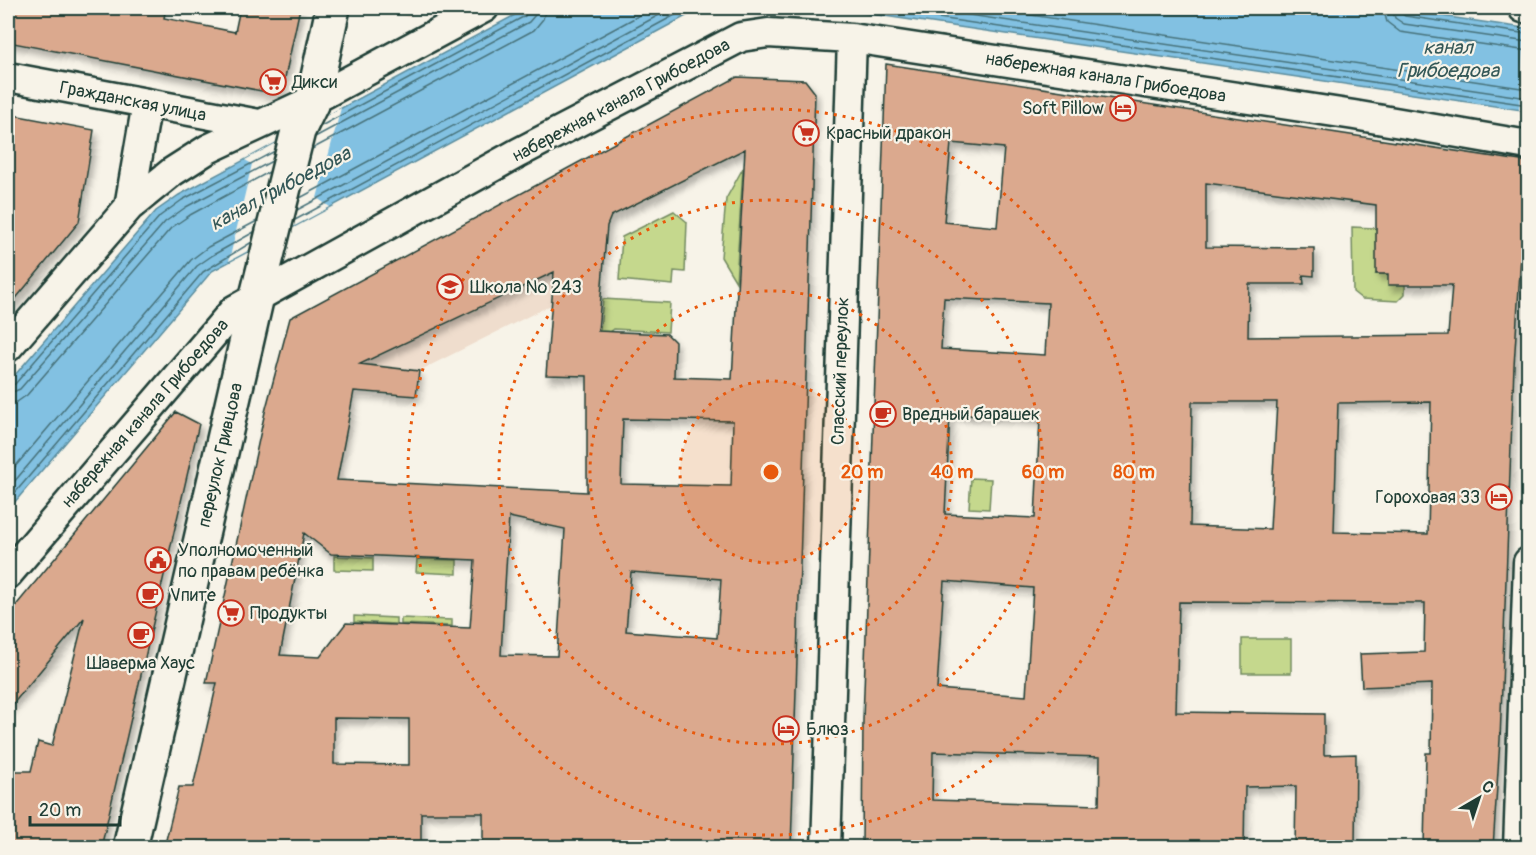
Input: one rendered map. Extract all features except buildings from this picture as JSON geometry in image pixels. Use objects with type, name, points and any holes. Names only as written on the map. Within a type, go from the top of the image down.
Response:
[{"type":"main road","points":[[313,100],[333,8]]},
{"type":"main road","name":"переулок Гривцова","points":[[130,848],[257,296],[298,131],[313,100]]},
{"type":"street","points":[[8,347],[129,207],[172,172],[208,149],[313,100],[484,8]]},
{"type":"street","points":[[1523,8],[1528,9]]},
{"type":"street","name":"набережная канала Грибоедова","points":[[8,574],[234,310],[518,153],[741,38],[768,33],[852,38],[1354,115],[1528,145]]},
{"type":"street","name":"Спасский переулок","points":[[826,848],[852,38]]},
{"type":"street","name":"Гражданская улица","points":[[8,77],[259,124]]},
{"type":"street","points":[[129,207],[147,104]]},
{"type":"street","points":[[1518,848],[1528,562]]},
{"type":"shaded area","points":[[382,8],[426,8],[408,17]]},
{"type":"shaded area","name":"Школа № 243","points":[[558,175],[551,305],[419,371],[279,357],[290,318]]},
{"type":"green space","points":[[743,168],[736,282],[721,257],[726,199]]},
{"type":"green space","points":[[674,211],[687,222],[685,272],[674,271],[673,285],[619,280],[622,237]]},
{"type":"green space","points":[[1352,227],[1419,230],[1376,274],[1388,274],[1405,285],[1405,294],[1398,301],[1362,299],[1353,292]]},
{"type":"green space","points":[[603,299],[670,303],[668,332],[614,329],[606,335],[598,350]]},
{"type":"green space","points":[[971,478],[991,479],[989,509],[969,508]]},
{"type":"green space","points":[[334,556],[373,558],[373,571],[334,570]]},
{"type":"green space","points":[[417,559],[457,560],[457,574],[416,572]]},
{"type":"green space","points":[[354,616],[396,618],[396,624],[354,622]]},
{"type":"green space","points":[[401,618],[452,620],[452,626],[401,624]]},
{"type":"green space","points":[[1242,639],[1291,639],[1291,673],[1242,673]]},
{"type":"water","name":"канал Грибоедова","points":[[528,8],[701,8],[212,271],[8,510],[8,383],[156,211],[179,195]]},
{"type":"water","name":"канал Грибоедова","points":[[830,8],[1387,8],[1524,28],[1528,29],[1528,111]]},
{"type":"pier","points":[[1524,28],[1528,29],[1528,111],[1519,110]]},
{"type":"pier","points":[[341,108],[317,198],[330,207],[229,261],[252,164],[245,160]]},
{"type":"place","name":"Дикси","points":[[273,82]]},
{"type":"place","name":"Soft Pillow","points":[[1123,108]]},
{"type":"place","name":"Красный дракон","points":[[806,133]]},
{"type":"place","name":"Школа № 243","points":[[450,287]]},
{"type":"place","name":"Вредный барашек","points":[[883,414]]},
{"type":"place","name":"Гороховая 33","points":[[1499,497]]},
{"type":"place","name":"Уполномоченный по правам ребёнка","points":[[158,560]]},
{"type":"place","name":"Vпите","points":[[150,595]]},
{"type":"place","name":"Продукты","points":[[231,613]]},
{"type":"place","name":"Шаверма Хаус","points":[[141,635]]},
{"type":"place","name":"Блюз","points":[[786,729]]}]
